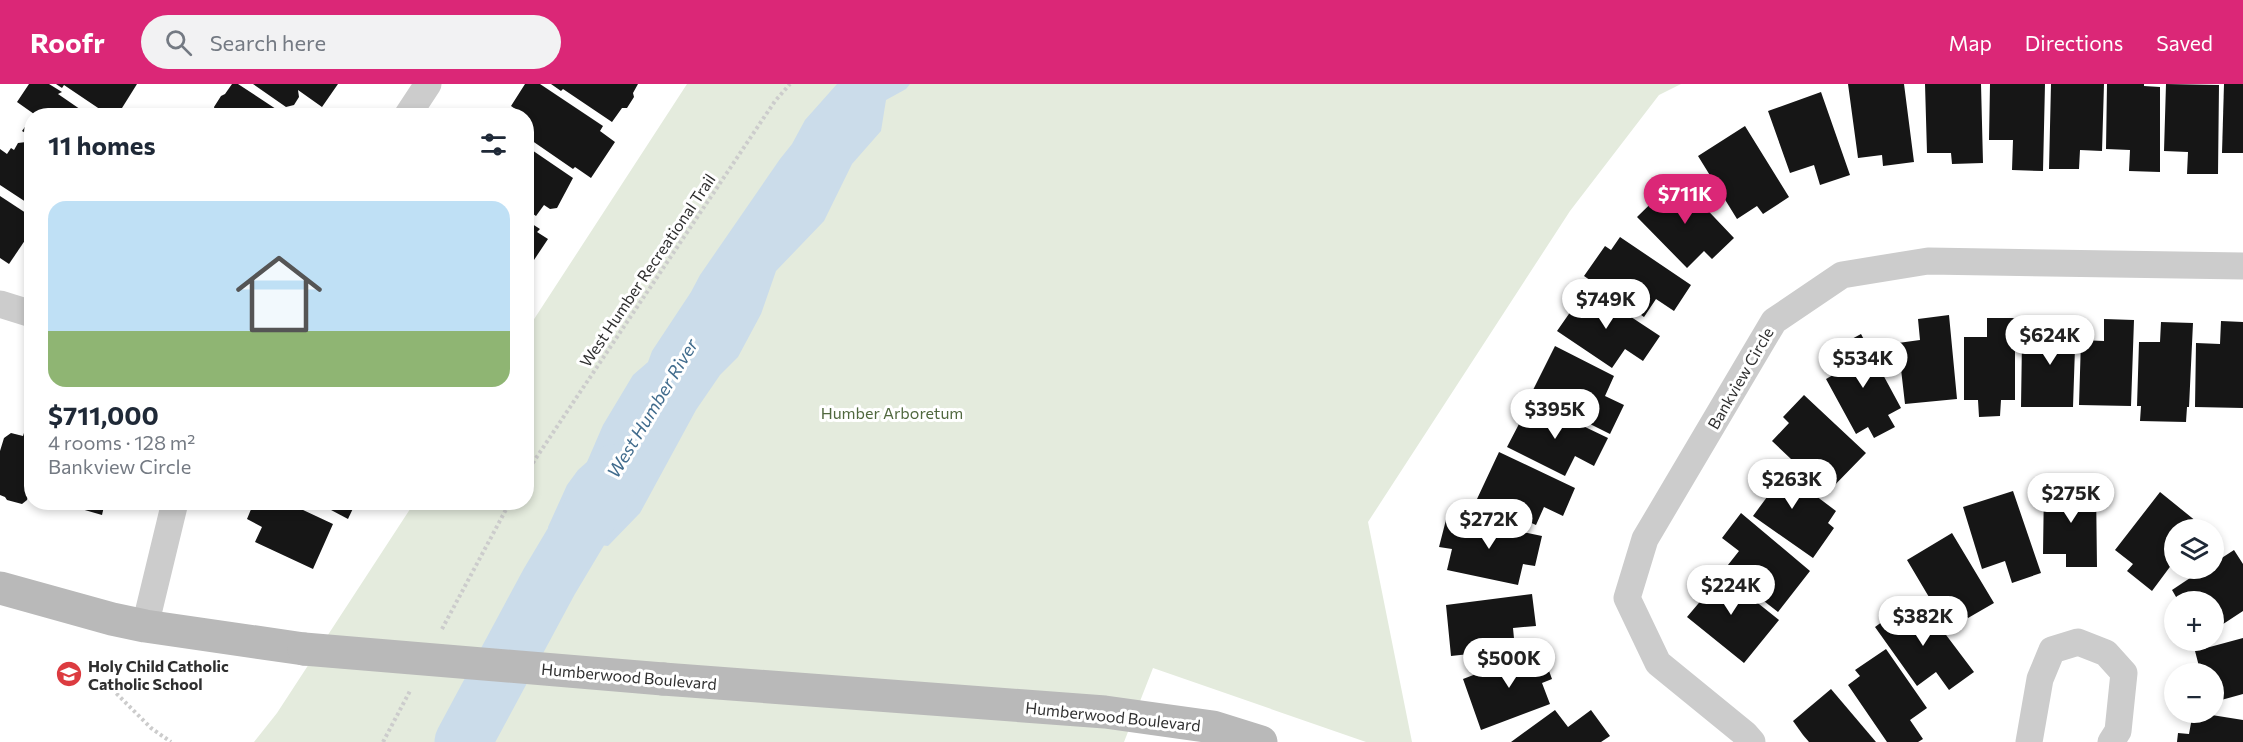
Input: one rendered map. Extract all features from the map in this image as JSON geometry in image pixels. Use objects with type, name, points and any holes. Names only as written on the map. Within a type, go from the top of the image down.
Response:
[{"type":"street","points":[[412,108],[428,84]]},
{"type":"street","name":"Bankview Circle","points":[[1752,742],[1658,663],[1628,598],[1645,539],[1774,321],[1842,275],[1928,261],[2243,266]]},
{"type":"street","points":[[0,304],[24,312]]},
{"type":"street","points":[[145,626],[173,510]]},
{"type":"street","name":"Humberwood Boulevard","points":[[0,588],[145,626],[304,649],[663,680],[1105,712],[1213,726],[1261,742]]},
{"type":"street","points":[[2029,742],[2040,679],[2052,650],[2078,642],[2106,652],[2124,673],[2118,731],[2111,742]]},
{"type":"path","name":"West Humber Recreational Trail","points":[[534,461],[774,101],[790,84]]},
{"type":"path","points":[[441,630],[506,510]]},
{"type":"path","points":[[110,678],[110,687],[151,728],[171,742]]},
{"type":"path","points":[[384,742],[415,681]]},
{"type":"green space","name":"Humber Arboretum","points":[[687,84],[1681,84],[1659,95],[1570,211],[1368,522],[1412,742],[1366,742],[1153,668],[1124,742],[254,742],[277,713],[409,510],[534,510],[534,319]]},
{"type":"water","points":[[837,84],[910,84],[906,89],[886,100],[881,131],[852,164],[824,221],[776,271],[761,314],[738,357],[720,375],[696,410],[640,513],[608,546],[548,538],[548,527],[567,485],[587,462],[603,425],[633,375],[648,362],[652,351],[700,275],[792,144],[805,120]]},
{"type":"building","points":[[29,84],[49,84],[62,92],[58,94],[78,108],[26,108],[17,102]]},
{"type":"building","points":[[56,84],[137,84],[122,108],[98,108],[64,85],[62,88]]},
{"type":"building","points":[[232,84],[238,84],[274,108],[214,108],[221,96]]},
{"type":"building","points":[[253,84],[338,84],[322,107],[298,90],[299,97],[294,105],[286,107]]},
{"type":"building","points":[[525,84],[540,84],[603,126],[600,131],[615,142],[591,178],[575,167],[573,169],[534,142],[534,108],[511,106]]},
{"type":"building","points":[[551,84],[638,84],[627,108],[622,108],[612,122],[563,89],[561,91]]},
{"type":"building","points":[[1848,84],[1904,84],[1914,162],[1883,166],[1882,155],[1858,158]]},
{"type":"building","points":[[1925,84],[1981,84],[1983,163],[1952,164],[1951,153],[1927,153]]},
{"type":"building","points":[[1990,84],[2045,84],[2043,171],[2012,170],[2013,140],[1989,140]]},
{"type":"building","points":[[2051,84],[2104,84],[2102,151],[2080,150],[2079,169],[2049,169]]},
{"type":"building","points":[[2107,84],[2144,84],[2144,86],[2160,87],[2160,172],[2129,171],[2130,150],[2106,149]]},
{"type":"building","points":[[2166,84],[2219,85],[2218,174],[2187,174],[2188,152],[2164,151]]},
{"type":"building","points":[[2224,84],[2243,84],[2243,153],[2222,153]]},
{"type":"building","points":[[1821,92],[1850,175],[1820,185],[1814,165],[1790,173],[1768,111]]},
{"type":"building","points":[[1745,126],[1789,197],[1763,214],[1757,206],[1737,219],[1698,156]]},
{"type":"building","points":[[24,142],[24,201],[0,185],[0,149],[7,154],[11,148],[14,150],[18,143]]},
{"type":"building","points":[[534,151],[573,178],[557,208],[550,209],[544,205],[536,216],[534,215]]},
{"type":"building","points":[[1677,178],[1734,238],[1712,259],[1704,251],[1687,268],[1637,217]]},
{"type":"building","points":[[0,196],[24,212],[24,242],[9,264],[0,258]]},
{"type":"building","points":[[534,225],[540,229],[537,232],[548,239],[534,260]]},
{"type":"building","points":[[1620,237],[1691,285],[1674,311],[1656,299],[1644,317],[1584,276],[1605,246],[1611,250]]},
{"type":"building","points":[[1587,288],[1660,336],[1643,361],[1625,349],[1612,368],[1557,331]]},
{"type":"building","points":[[1949,315],[1957,399],[1905,404],[1898,343],[1920,340],[1918,319]]},
{"type":"building","points":[[2045,317],[2076,318],[2073,407],[2021,407],[2022,340],[2044,340]]},
{"type":"building","points":[[1987,318],[2018,318],[2018,345],[2015,345],[2015,400],[2001,400],[2000,416],[1979,417],[1978,400],[1964,400],[1964,337],[1987,337]]},
{"type":"building","points":[[2104,319],[2134,320],[2131,406],[2079,405],[2081,340],[2104,341]]},
{"type":"building","points":[[2221,321],[2243,322],[2243,408],[2195,407],[2196,343],[2220,344]]},
{"type":"building","points":[[2161,322],[2193,323],[2189,407],[2187,407],[2186,422],[2140,421],[2141,406],[2137,406],[2139,342],[2160,342]]},
{"type":"building","points":[[1861,334],[1901,408],[1888,415],[1895,427],[1874,438],[1868,427],[1856,434],[1826,379],[1845,368],[1835,348]]},
{"type":"building","points":[[1555,346],[1614,376],[1605,396],[1624,405],[1610,434],[1584,421],[1586,418],[1532,392]]},
{"type":"building","points":[[1804,395],[1866,453],[1827,493],[1772,441],[1789,423],[1783,417]]},
{"type":"building","points":[[1531,401],[1608,438],[1594,466],[1575,456],[1565,476],[1507,447]]},
{"type":"building","points":[[11,433],[23,436],[24,433],[24,502],[22,504],[7,500],[0,495],[0,451],[4,438]]},
{"type":"building","points":[[1499,452],[1575,488],[1563,516],[1544,507],[1536,525],[1477,499]]},
{"type":"building","points":[[1767,459],[1836,511],[1828,523],[1834,528],[1813,558],[1753,516],[1767,497],[1749,484]]},
{"type":"building","points":[[2044,485],[2096,486],[2097,567],[2066,567],[2066,554],[2043,554]]},
{"type":"building","points":[[2013,491],[2041,573],[2012,583],[2005,561],[1982,569],[1963,507]]},
{"type":"building","points":[[2160,492],[2193,519],[2164,519],[2164,575],[2152,591],[2127,571],[2133,564],[2115,550]]},
{"type":"building","points":[[85,510],[103,510],[102,515]]},
{"type":"building","points":[[251,510],[303,510],[333,524],[313,569],[255,542],[262,527],[247,519]]},
{"type":"building","points":[[331,510],[352,510],[348,519]]},
{"type":"building","points":[[1741,513],[1810,571],[1778,612],[1724,570],[1739,551],[1722,538]]},
{"type":"building","points":[[1447,516],[1542,536],[1535,566],[1523,564],[1518,585],[1447,570],[1452,549],[1439,547]]},
{"type":"building","points":[[1952,533],[1994,603],[1968,618],[1962,608],[1942,619],[1907,560]]},
{"type":"building","points":[[2234,550],[2243,564],[2243,611],[2224,623],[2224,591],[2172,590],[2188,579],[2224,579],[2224,556]]},
{"type":"building","points":[[1714,568],[1779,620],[1744,663],[1687,617],[1703,598],[1695,592]]},
{"type":"building","points":[[1532,594],[1536,626],[1513,628],[1515,649],[1451,656],[1446,605]]},
{"type":"building","points":[[1922,603],[1974,672],[1949,690],[1936,672],[1917,686],[1875,627],[1904,606],[1909,612]]},
{"type":"building","points":[[2243,638],[2243,694],[2224,699],[2224,663],[2198,663],[2195,651],[2224,651],[2224,643]]},
{"type":"building","points":[[1541,649],[1552,679],[1542,683],[1550,704],[1481,730],[1463,679]]},
{"type":"building","points":[[1886,649],[1927,708],[1910,720],[1923,739],[1918,742],[1887,742],[1848,685],[1860,676],[1855,670]]},
{"type":"building","points":[[1831,689],[1876,742],[1809,742],[1803,735],[1793,721]]},
{"type":"building","points":[[1555,710],[1568,727],[1591,710],[1610,736],[1601,742],[1511,742]]},
{"type":"building","points":[[2224,717],[2243,720],[2243,742],[2177,742],[2178,733],[2189,734],[2191,723],[2224,723]]},
{"type":"waterway","name":"West Humber River","points":[[463,742],[549,582],[614,473]]},
{"type":"place","name":"Holy Child Catholic Catholic School","points":[[69,674]]}]
